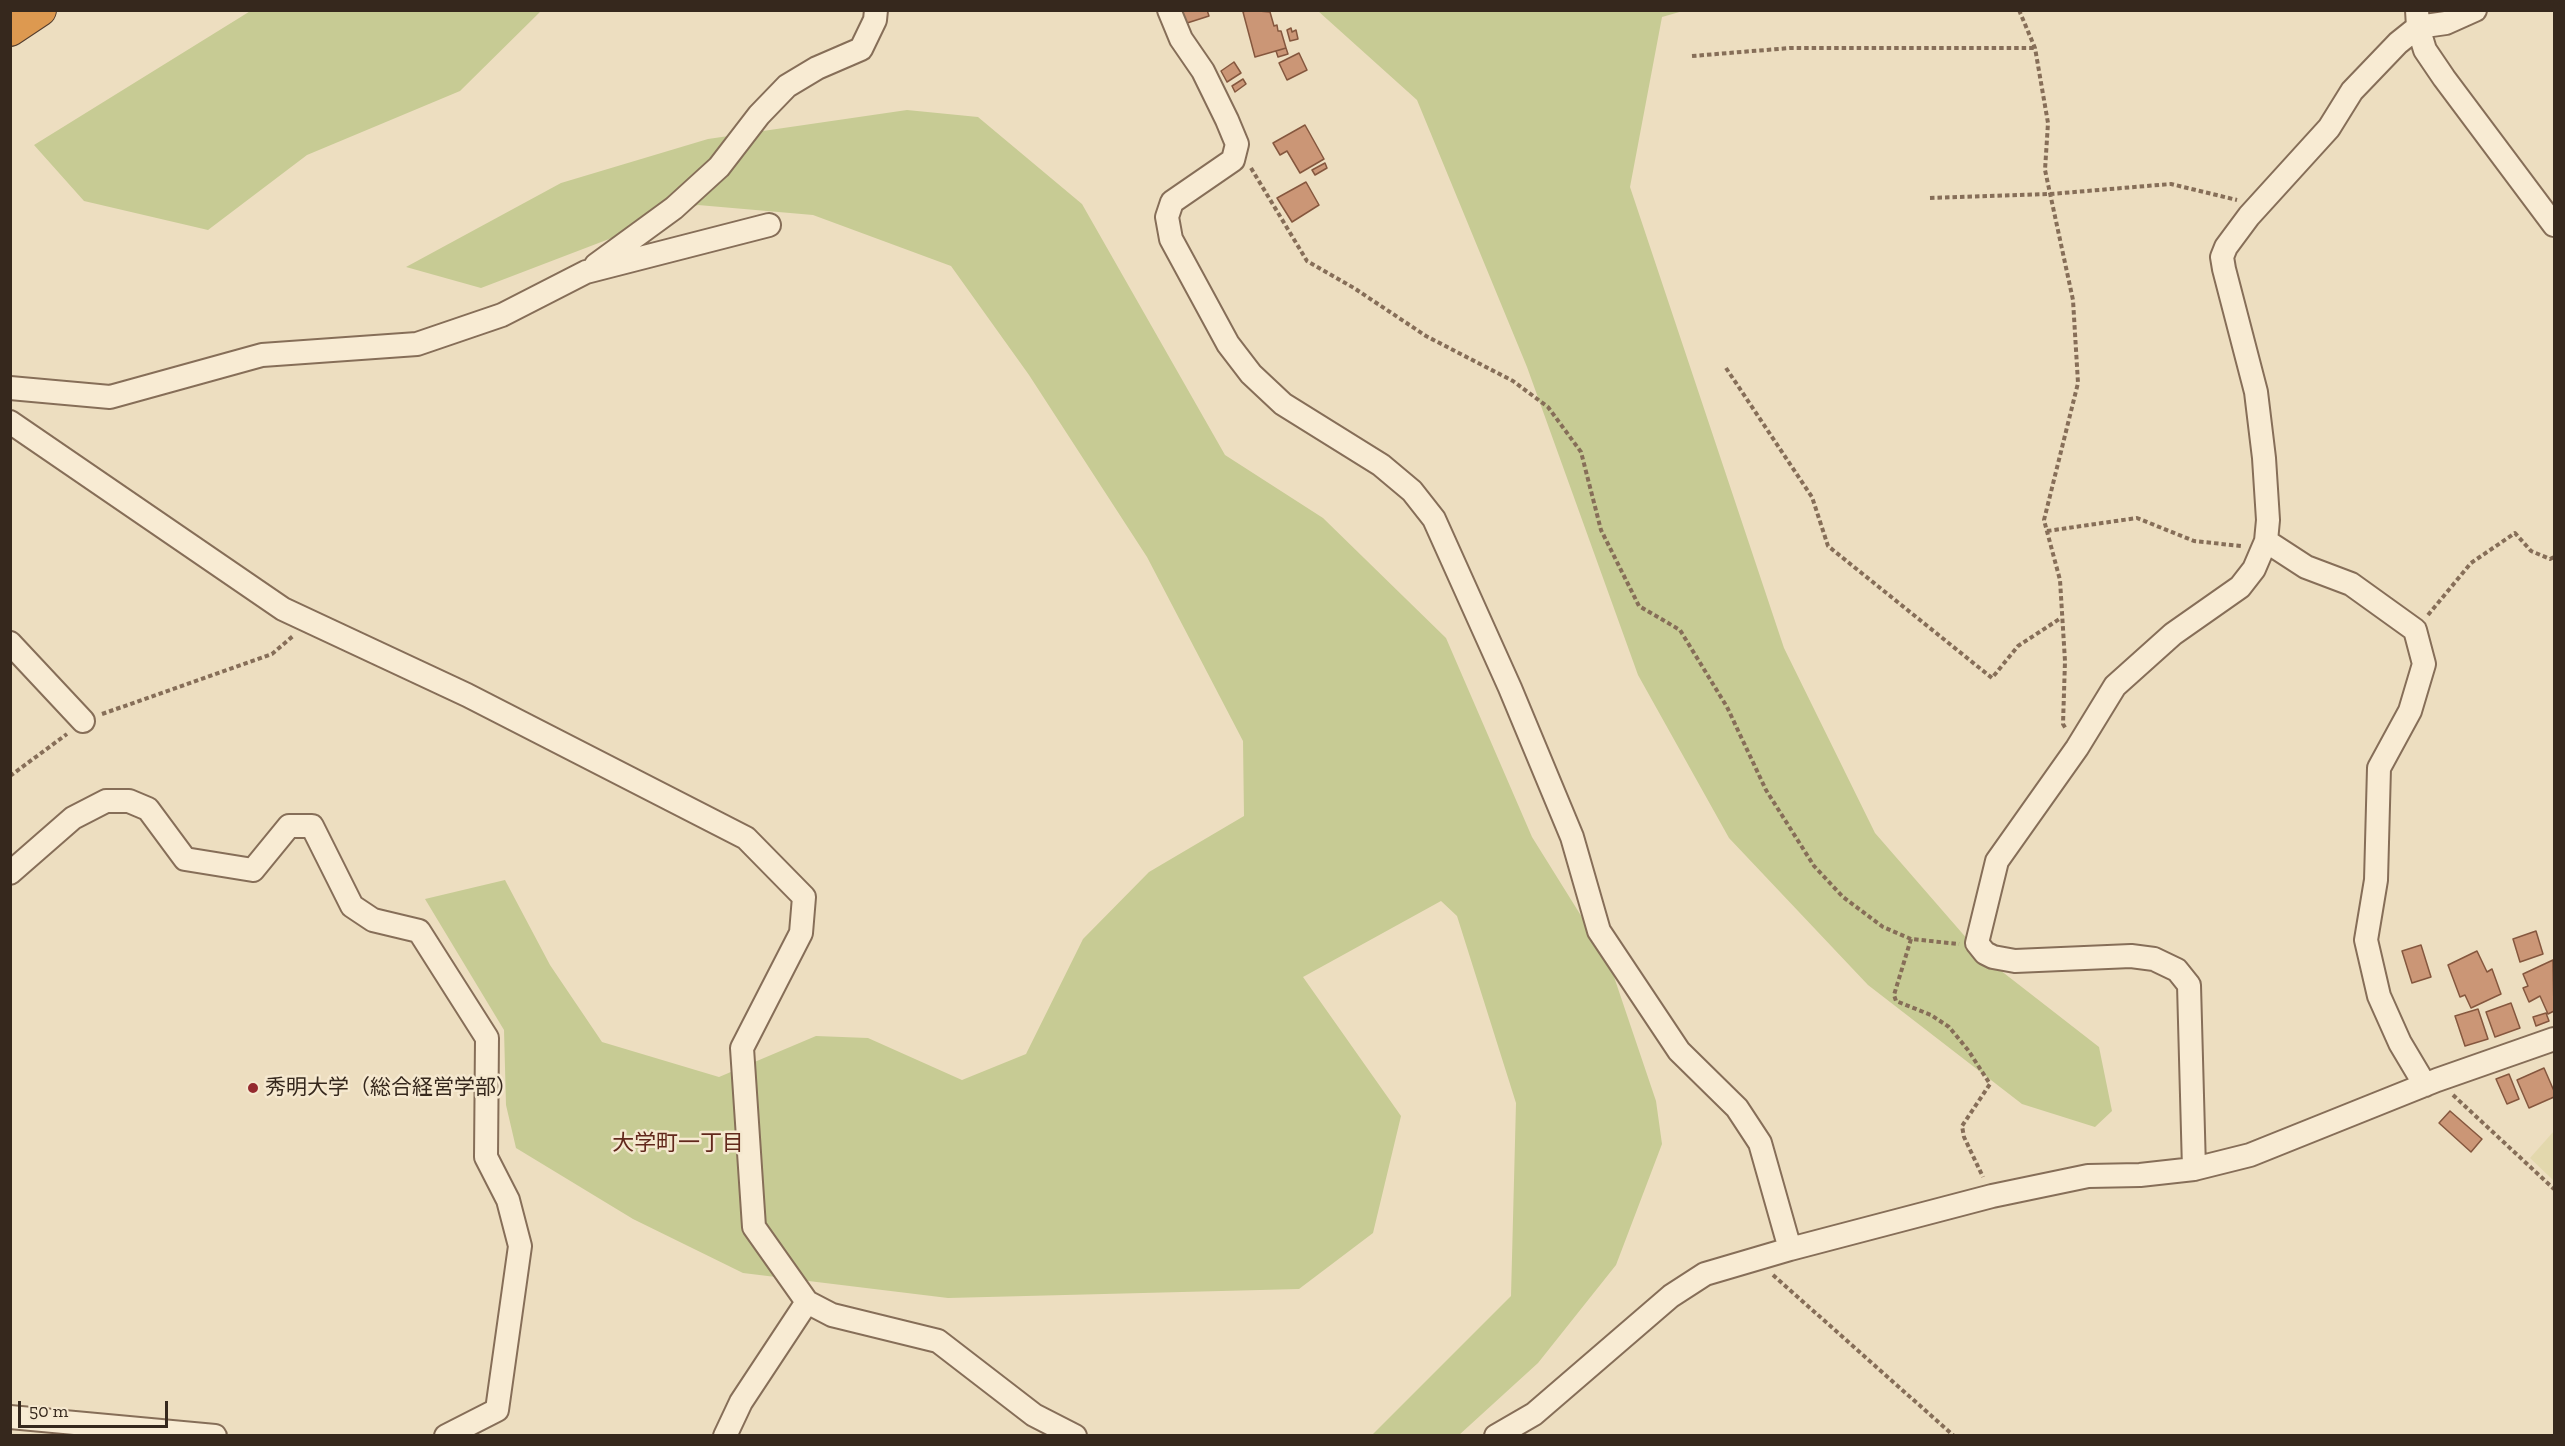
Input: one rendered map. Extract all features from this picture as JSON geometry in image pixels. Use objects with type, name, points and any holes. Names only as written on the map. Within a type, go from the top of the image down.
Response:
[{"type":"highway","points":[[10,30],[40,10]]},
{"type":"street","points":[[10,388],[110,397],[262,355],[417,344],[502,315],[586,272],[694,191],[719,167],[759,115],[787,86],[817,68],[861,50],[875,20],[876,10]]},
{"type":"street","points":[[1169,10],[1181,39],[1203,71],[1237,144],[1233,160],[1172,202],[1167,217],[1171,239],[1228,345],[1251,374],[1283,404],[1381,465],[1412,491],[1434,519],[1506,679],[1572,837],[1599,931],[1679,1051],[1737,1108],[1760,1143],[1790,1249]]},
{"type":"street","points":[[2417,19],[2446,23],[2475,10]]},
{"type":"street","points":[[2194,1169],[2188,986],[2177,970],[2154,959],[2131,956],[2015,961],[1993,957],[1985,953],[1977,943],[1997,861],[2077,748],[2115,686],[2173,634],[2240,587],[2254,569],[2264,545],[2268,520],[2264,458],[2256,392],[2222,257],[2226,246],[2258,206],[2329,128],[2352,91],[2398,43],[2417,19]]},
{"type":"street","points":[[2417,19],[2425,50],[2554,225]]},
{"type":"street","points":[[586,272],[770,225]]},
{"type":"street","points":[[10,422],[283,609],[467,695],[746,838],[804,897],[801,933],[742,1048],[754,1227],[807,1302],[832,1315],[938,1341],[1034,1415],[1075,1436]]},
{"type":"street","points":[[2264,545],[2306,567],[2351,584],[2415,630],[2424,664],[2410,711],[2379,768],[2376,880],[2366,940],[2379,996],[2400,1043],[2431,1083]]},
{"type":"street","points":[[10,643],[83,721]]},
{"type":"street","points":[[10,873],[73,818],[106,801],[129,801],[148,809],[185,860],[254,870],[289,826],[312,826],[352,906],[373,920],[419,931],[487,1038],[486,1157],[508,1200],[520,1246],[497,1410],[446,1436]]},
{"type":"street","points":[[1496,1436],[1534,1414],[1671,1296],[1705,1274],[1755,1258],[1992,1196],[2088,1176],[2140,1175],[2194,1169],[2250,1155],[2431,1083],[2554,1038]]},
{"type":"street","points":[[725,1436],[741,1402],[807,1302]]},
{"type":"street","points":[[10,1417],[215,1436]]},
{"type":"path","points":[[2019,10],[2035,48],[2048,123],[2045,170],[2073,300],[2078,382],[2044,520],[2060,580],[2065,661],[2063,724],[2077,748]]},
{"type":"path","points":[[1692,56],[1790,48],[2035,48]]},
{"type":"path","points":[[1237,144],[1306,261],[1354,288],[1426,336],[1513,381],[1548,407],[1581,452],[1601,530],[1639,606],[1680,630],[1727,707],[1766,790],[1814,866],[1843,897],[1883,927],[1911,939],[1953,944],[1977,943]]},
{"type":"path","points":[[1930,198],[2050,194],[2171,183],[2258,206]]},
{"type":"path","points":[[1726,368],[1812,497],[1828,546],[1992,678],[2018,646],[2062,618]]},
{"type":"path","points":[[2047,531],[2137,518],[2194,541],[2264,545]]},
{"type":"path","points":[[2415,630],[2471,563],[2515,533],[2531,551],[2550,559],[2554,557]]},
{"type":"path","points":[[10,776],[83,721],[272,654],[310,622]]},
{"type":"path","points":[[1911,939],[1894,995],[1896,1001],[1931,1015],[1949,1027],[1968,1050],[1990,1084],[1962,1126],[1964,1137],[1992,1196]]},
{"type":"path","points":[[2431,1083],[2554,1189]]},
{"type":"path","points":[[1755,1258],[1954,1436]]},
{"type":"shaded area","points":[[2554,1131],[2554,1181],[2530,1158]]},
{"type":"green space","points":[[252,10],[541,11],[460,91],[307,155],[208,230],[84,201],[34,145]]},
{"type":"green space","points":[[1318,11],[1683,11],[1662,17],[1630,187],[1784,648],[1875,833],[1982,956],[2099,1047],[2112,1111],[2095,1127],[2022,1104],[1868,985],[1729,838],[1638,675],[1527,367],[1417,100]]},
{"type":"green space","points":[[907,110],[978,117],[1082,204],[1225,455],[1323,518],[1446,638],[1532,837],[1608,959],[1656,1101],[1662,1144],[1616,1265],[1538,1363],[1459,1435],[1372,1435],[1511,1296],[1516,1103],[1457,916],[1441,901],[1303,977],[1401,1116],[1373,1233],[1299,1289],[948,1298],[743,1273],[633,1219],[516,1148],[506,1105],[504,1030],[425,899],[505,880],[550,965],[602,1042],[719,1077],[816,1036],[868,1038],[962,1080],[1026,1054],[1083,939],[1149,872],[1244,816],[1243,741],[1147,557],[1029,375],[951,266],[813,215],[698,205],[481,288],[406,267],[561,183],[708,139]]},
{"type":"building","points":[[1175,10],[1207,10],[1209,16],[1184,24]]},
{"type":"building","points":[[1247,10],[1270,12],[1274,26],[1277,25],[1278,31],[1281,31],[1286,48],[1255,57],[1243,12]]},
{"type":"building","points":[[1291,28],[1292,32],[1296,30],[1298,39],[1290,41],[1287,30]]},
{"type":"building","points":[[1286,48],[1288,54],[1278,57],[1276,51]]},
{"type":"building","points":[[1299,53],[1307,70],[1287,80],[1279,63]]},
{"type":"building","points":[[1234,62],[1241,73],[1227,82],[1221,71]]},
{"type":"building","points":[[1243,79],[1246,84],[1235,92],[1232,86]]},
{"type":"building","points":[[1305,125],[1324,159],[1300,173],[1287,151],[1280,155],[1273,143]]},
{"type":"building","points":[[1325,163],[1327,168],[1315,175],[1312,170]]},
{"type":"building","points":[[1306,182],[1319,205],[1292,222],[1277,198]]},
{"type":"building","points":[[2536,931],[2543,954],[2520,962],[2513,939]]},
{"type":"building","points":[[2421,945],[2431,977],[2412,983],[2402,951]]},
{"type":"building","points":[[2477,951],[2487,972],[2492,969],[2501,994],[2471,1008],[2465,995],[2460,997],[2448,965]]},
{"type":"building","points":[[2553,960],[2554,1011],[2548,1014],[2540,996],[2529,1002],[2523,988],[2528,986],[2523,974]]},
{"type":"building","points":[[2511,1003],[2520,1028],[2495,1037],[2486,1012]]},
{"type":"building","points":[[2478,1009],[2488,1039],[2465,1046],[2455,1016]]},
{"type":"building","points":[[2546,1013],[2549,1021],[2536,1026],[2533,1017]]},
{"type":"building","points":[[2544,1068],[2554,1091],[2554,1097],[2529,1108],[2517,1080]]},
{"type":"building","points":[[2509,1074],[2519,1099],[2507,1104],[2496,1079]]},
{"type":"building","points":[[2450,1111],[2482,1139],[2471,1152],[2439,1123]]},
{"type":"place","name":"秀明大学（総合経営学部）","points":[[253,1088]]},
{"type":"district","name":"大学町一丁目","points":[[678,1144]]}]
